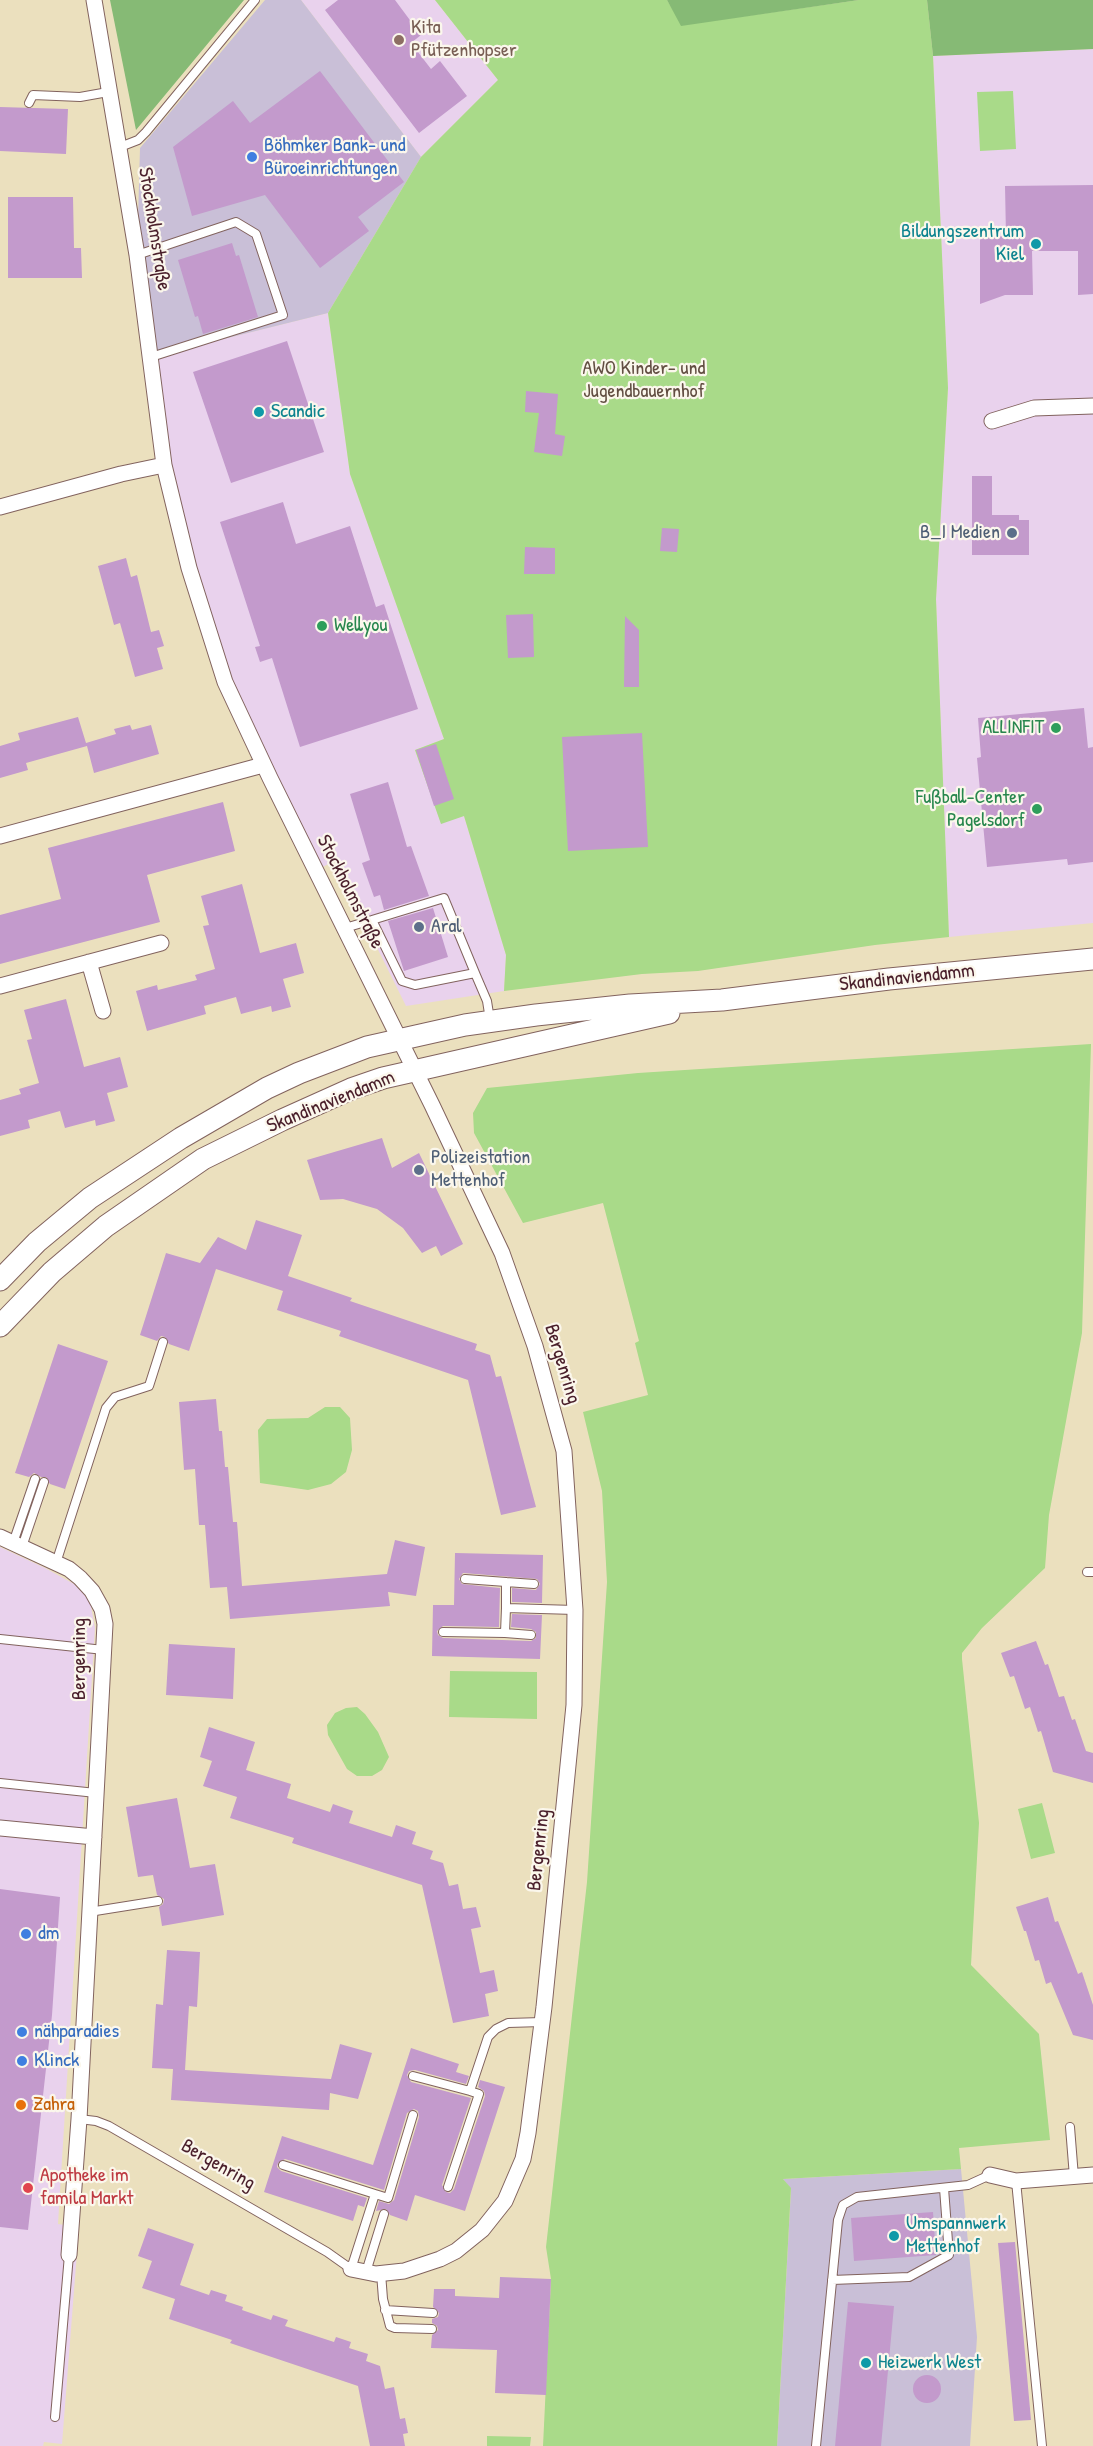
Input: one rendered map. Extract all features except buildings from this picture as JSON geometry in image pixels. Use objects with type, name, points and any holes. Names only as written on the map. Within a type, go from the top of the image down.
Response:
[{"type":"main road","name":"Skandinaviendamm","points":[[0,1280],[37,1242],[90,1198],[181,1138],[236,1105],[299,1073],[367,1047],[490,1021],[630,1005],[722,1000],[889,979],[1093,959]]},
{"type":"main road","name":"Skandinaviendamm","points":[[0,1326],[52,1272],[106,1226],[195,1164],[226,1146],[351,1089],[415,1070],[722,1000]]},
{"type":"street","name":"Stockholmstraße","points":[[94,0],[137,255],[164,465],[189,568],[225,682],[263,765],[399,1039]]},
{"type":"street","points":[[992,421],[1034,408],[1093,406]]},
{"type":"street","points":[[0,507],[121,474],[164,465]]},
{"type":"street","points":[[0,836],[263,765]]},
{"type":"street","points":[[0,986],[161,943]]},
{"type":"street","points":[[89,962],[103,1011]]},
{"type":"street","name":"Bergenring","points":[[366,2271],[421,2267],[456,2251],[482,2230],[505,2201],[523,2159],[542,2022],[574,1705],[575,1610],[564,1451],[536,1346],[502,1253],[399,1039]]},
{"type":"street","name":"Bergenring","points":[[12,1542],[56,1563],[80,1578],[92,1591],[102,1609],[105,1624],[88,1912],[79,2119],[69,2255]]},
{"type":"street","points":[[0,1828],[94,1837]]},
{"type":"street","points":[[990,2175],[1016,2181],[1093,2175]]},
{"type":"lane","points":[[120,147],[138,140],[146,132],[255,0]]},
{"type":"lane","points":[[29,103],[33,95],[80,97],[108,92]]},
{"type":"lane","points":[[137,255],[236,222],[256,234],[283,315],[151,357]]},
{"type":"lane","points":[[345,928],[444,898],[487,1001],[490,1021]]},
{"type":"lane","points":[[372,920],[402,981],[415,985],[475,973]]},
{"type":"lane","points":[[56,1563],[106,1408],[115,1397],[149,1386],[163,1342]]},
{"type":"lane","points":[[12,1542],[35,1479]]},
{"type":"lane","points":[[12,1542],[44,1482]]},
{"type":"lane","points":[[465,1579],[534,1584]]},
{"type":"lane","points":[[505,1633],[506,1582]]},
{"type":"lane","points":[[506,1608],[575,1610]]},
{"type":"lane","points":[[443,1632],[531,1635]]},
{"type":"lane","points":[[0,1640],[104,1650]]},
{"type":"lane","points":[[0,1783],[96,1793]]},
{"type":"lane","points":[[88,1912],[158,1901]]},
{"type":"lane","points":[[470,2091],[489,2037],[496,2029],[508,2023],[542,2022]]},
{"type":"lane","points":[[413,2076],[479,2094],[448,2187]]},
{"type":"lane","points":[[283,2165],[388,2198],[412,2115]]},
{"type":"lane","name":"Bergenring","points":[[79,2119],[96,2121],[108,2126],[327,2252],[366,2271]]},
{"type":"lane","points":[[1070,2127],[1074,2177]]},
{"type":"lane","points":[[816,2446],[838,2220],[843,2205],[850,2199],[869,2194],[968,2186],[990,2175]]},
{"type":"lane","points":[[1016,2181],[1042,2446]]},
{"type":"lane","points":[[832,2280],[909,2277],[949,2255],[944,2188]]},
{"type":"lane","points":[[375,2194],[366,2271],[385,2310],[390,2326],[432,2329]]},
{"type":"lane","points":[[366,2271],[384,2214]]},
{"type":"lane","points":[[55,2417],[69,2255]]},
{"type":"lane","points":[[385,2310],[433,2313]]},
{"type":"shaded area","points":[[265,0],[301,0],[421,157],[328,313],[151,357],[137,255],[140,148]]},
{"type":"shaded area","name":"Kita Pfützenhopser","points":[[301,0],[435,0],[498,80],[421,157]]},
{"type":"shaded area","points":[[1093,49],[1093,923],[949,937],[936,599],[948,388],[933,56]]},
{"type":"shaded area","points":[[328,313],[350,474],[444,739],[415,750],[441,823],[464,816],[506,955],[504,991],[406,1006],[334,861],[317,870],[270,778],[189,568],[151,357]]},
{"type":"shaded area","points":[[0,1547],[74,1584],[90,1601],[95,1628],[58,2224],[79,2227],[62,2444],[44,2442],[43,2446],[0,2446]]},
{"type":"shaded area","points":[[961,2169],[977,2337],[970,2446],[777,2446],[791,2189],[783,2179]]},
{"type":"green space","points":[[110,0],[244,0],[136,130]]},
{"type":"green space","name":"AWO Kinder- und Jugendbauernhof","points":[[435,0],[667,0],[682,25],[859,0],[927,0],[933,56],[948,388],[936,599],[949,937],[875,945],[698,971],[642,974],[504,991],[506,955],[464,816],[441,824],[415,750],[444,739],[350,474],[328,313],[421,157],[498,80]]},
{"type":"green space","points":[[667,0],[859,0],[681,26]]},
{"type":"green space","points":[[927,0],[1093,0],[1093,49],[933,56]]},
{"type":"green space","points":[[1013,91],[1016,149],[980,151],[977,92]]},
{"type":"green space","points":[[1091,1044],[1082,1333],[1049,1515],[1045,1568],[982,1628],[962,1653],[979,1823],[971,1965],[1039,2034],[1050,2140],[959,2148],[961,2169],[783,2179],[791,2188],[777,2446],[543,2446],[551,2279],[546,2247],[587,1882],[607,1582],[602,1491],[583,1412],[648,1395],[635,1343],[639,1341],[603,1203],[523,1223],[474,1133],[473,1113],[487,1088],[638,1073]]},
{"type":"green space","points":[[325,1407],[340,1407],[350,1418],[352,1450],[346,1472],[331,1484],[308,1490],[260,1483],[258,1430],[267,1419],[308,1418]]},
{"type":"green space","points":[[450,1671],[537,1672],[537,1719],[449,1717]]},
{"type":"green space","points":[[357,1707],[378,1732],[389,1757],[382,1770],[372,1776],[357,1776],[347,1769],[328,1735],[327,1725],[335,1713],[346,1708]]},
{"type":"green space","points":[[1042,1803],[1055,1853],[1031,1859],[1018,1809]]},
{"type":"green space","points":[[487,2436],[531,2437],[530,2446],[487,2446]]},
{"type":"place","name":"Kita Pfützenhopser","points":[[399,40]]},
{"type":"place","name":"Böhmker Bank- und Büroeinrichtungen","points":[[252,157]]},
{"type":"place","name":"Bildungszentrum Kiel","points":[[1036,244]]},
{"type":"place","name":"Scandic","points":[[259,412]]},
{"type":"place","name":"B_I Medien","points":[[1012,533]]},
{"type":"place","name":"Wellyou","points":[[322,626]]},
{"type":"place","name":"ALLINFIT","points":[[1056,728]]},
{"type":"place","name":"Fußball-Center Pagelsdorf","points":[[1037,809]]},
{"type":"place","name":"Aral","points":[[419,927]]},
{"type":"place","name":"Polizeistation Mettenhof","points":[[419,1170]]},
{"type":"place","name":"dm","points":[[26,1934]]},
{"type":"place","name":"nähparadies","points":[[22,2032]]},
{"type":"place","name":"Klinck","points":[[22,2061]]},
{"type":"place","name":"Zahra","points":[[21,2105]]},
{"type":"place","name":"Apotheke im famila Markt","points":[[28,2188]]},
{"type":"place","name":"Umspannwerk Mettenhof","points":[[894,2236]]},
{"type":"place","name":"Heizwerk West","points":[[866,2363]]}]
